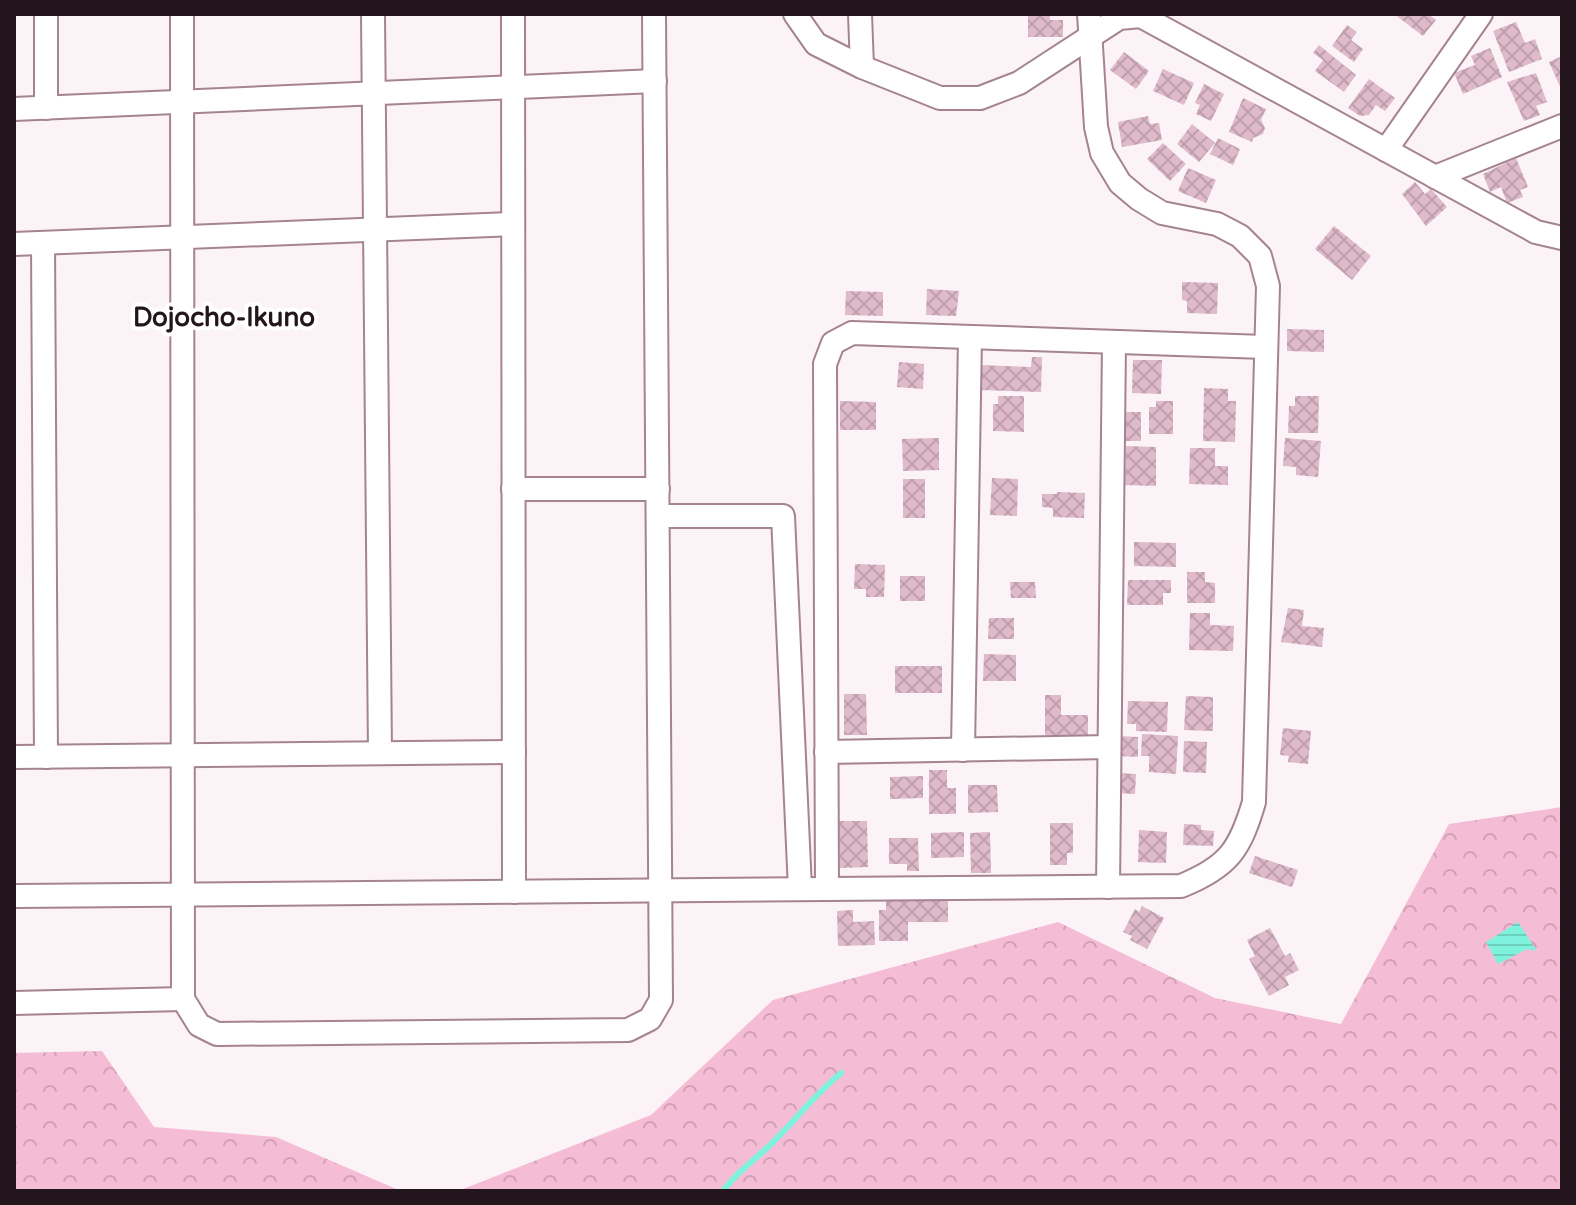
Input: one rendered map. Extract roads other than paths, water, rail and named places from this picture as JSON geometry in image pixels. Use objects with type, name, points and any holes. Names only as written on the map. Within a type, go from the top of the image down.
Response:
[{"type":"street","points":[[46,14],[46,108]]},
{"type":"street","points":[[182,14],[183,999],[199,1025],[217,1034],[628,1030],[650,1019],[661,1000],[654,14]]},
{"type":"street","points":[[373,14],[380,753]]},
{"type":"street","points":[[513,14],[514,892]]},
{"type":"street","points":[[795,14],[816,44],[862,67],[940,98],[980,98],[1019,83],[1119,18],[1141,16],[1536,232],[1562,238]]},
{"type":"street","points":[[860,14],[862,67]]},
{"type":"street","points":[[14,896],[1181,886],[1208,875],[1228,858],[1244,835],[1254,802],[1268,286],[1260,256],[1240,236],[1217,224],[1162,213],[1120,183],[1102,153],[1096,127],[1089,14]]},
{"type":"street","points":[[1386,150],[1481,14]]},
{"type":"street","points":[[14,109],[655,81]]},
{"type":"street","points":[[1435,177],[1562,126]]},
{"type":"street","points":[[14,244],[513,224]]},
{"type":"street","points":[[43,243],[46,757]]},
{"type":"street","points":[[827,889],[825,364],[833,343],[852,333],[1265,347]]},
{"type":"street","points":[[963,750],[970,337]]},
{"type":"street","points":[[1108,887],[1114,342]]},
{"type":"street","points":[[513,489],[658,489]]},
{"type":"street","points":[[658,516],[783,516],[800,889]]},
{"type":"street","points":[[826,752],[1109,747]]},
{"type":"street","points":[[14,757],[514,752]]},
{"type":"street","points":[[14,1003],[183,999]]},
{"type":"waterway","points":[[723,1191],[841,1073]]},
{"type":"district","name":"Dojocho-Ikuno","points":[[224,317]]}]
